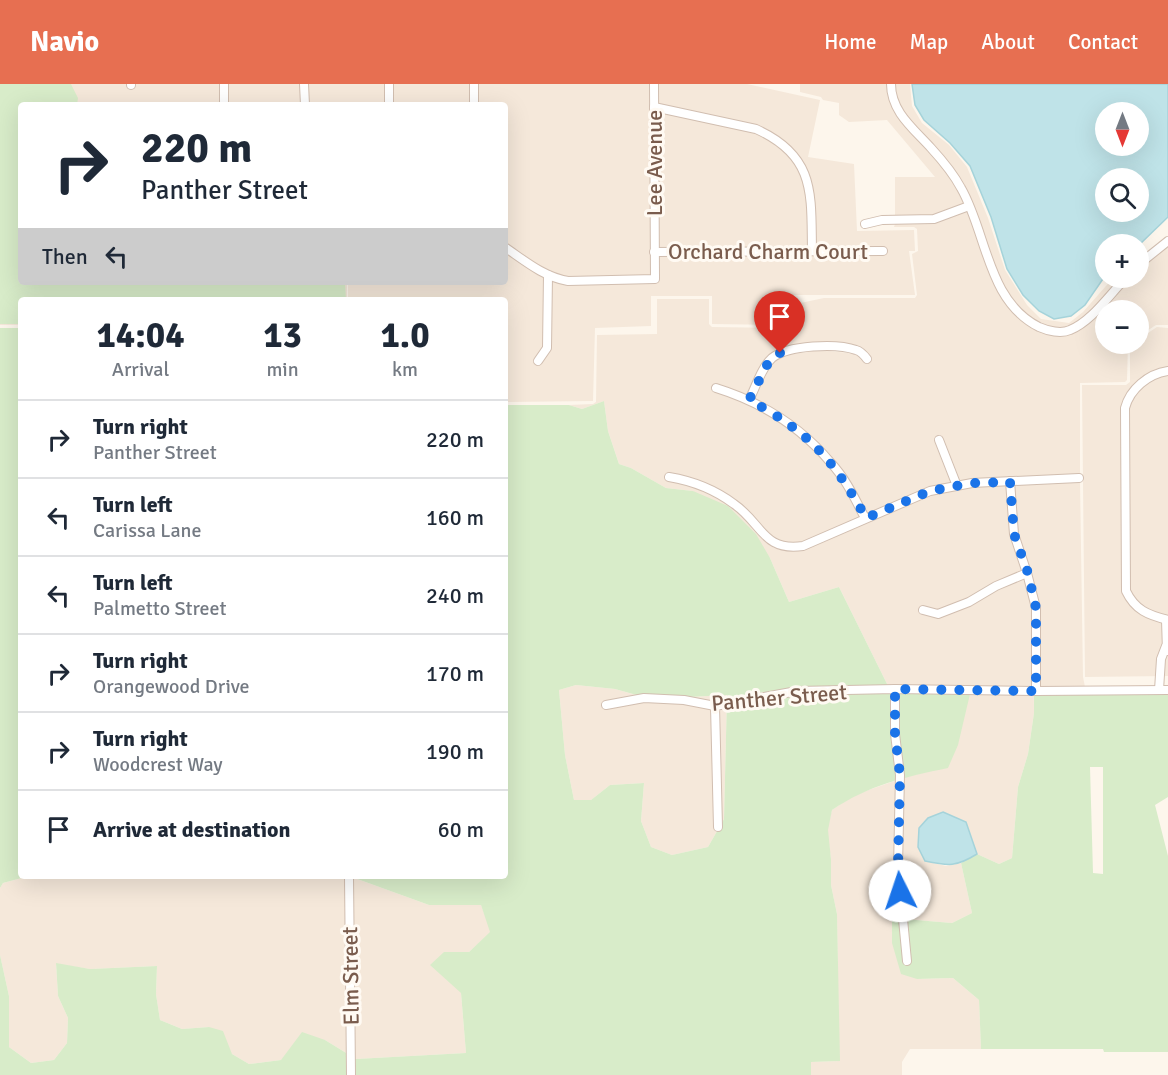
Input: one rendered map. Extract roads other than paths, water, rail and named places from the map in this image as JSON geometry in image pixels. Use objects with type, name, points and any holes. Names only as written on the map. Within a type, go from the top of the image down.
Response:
[{"type":"street","points":[[224,84],[224,102]]},
{"type":"street","points":[[304,84],[305,102]]},
{"type":"street","points":[[389,84],[389,102]]},
{"type":"street","points":[[474,84],[474,102]]},
{"type":"street","name":"Lee Avenue","points":[[548,275],[568,280],[655,279],[654,84]]},
{"type":"street","points":[[891,84],[894,101],[902,118],[945,164],[961,188],[999,285],[1028,321],[1047,331],[1068,332],[1084,321],[1116,288]]},
{"type":"street","points":[[654,107],[756,129],[770,135],[789,150],[806,173],[811,192],[812,251]]},
{"type":"street","points":[[866,224],[882,220],[934,219],[969,206]]},
{"type":"street","points":[[1149,257],[1168,242]]},
{"type":"street","points":[[508,249],[548,275],[547,348],[538,361]]},
{"type":"street","name":"Orchard Charm Court","points":[[654,252],[883,250]]},
{"type":"street","points":[[749,400],[769,361],[780,353],[819,347],[841,347],[858,350],[867,358]]},
{"type":"street","points":[[1164,690],[1167,620],[1141,611],[1131,603],[1126,591],[1125,408],[1128,396],[1136,387],[1161,372],[1168,371]]},
{"type":"street","points":[[716,388],[749,400],[791,425],[832,463],[846,482],[866,518]]},
{"type":"street","points":[[939,440],[957,486]]},
{"type":"street","points":[[669,477],[702,485],[719,494],[736,505],[766,537],[785,548],[803,546],[930,491],[957,486],[1079,478]]},
{"type":"street","points":[[1010,482],[1014,534],[1028,573],[1036,608],[1036,691]]},
{"type":"street","points":[[923,610],[938,614],[969,602],[996,586],[1028,573]]},
{"type":"street","points":[[1166,646],[1168,655]]},
{"type":"street","points":[[895,689],[895,734],[900,775],[898,867],[907,961]]},
{"type":"street","name":"Panther Street","points":[[606,705],[644,698],[684,700],[714,706],[797,692],[895,689],[1164,690]]},
{"type":"street","points":[[714,706],[718,827]]},
{"type":"street","name":"Elm Street","points":[[349,879],[351,1075]]},
{"type":"water","points":[[912,84],[1168,84],[1168,217],[1149,235],[1095,234],[1097,288],[1085,305],[1071,316],[1054,319],[1039,311],[1023,295],[1007,269],[991,217],[970,166],[950,143],[924,120],[915,105]]},
{"type":"water","points":[[943,812],[966,822],[977,854],[952,864],[925,861],[918,847],[919,828],[928,818]]}]
